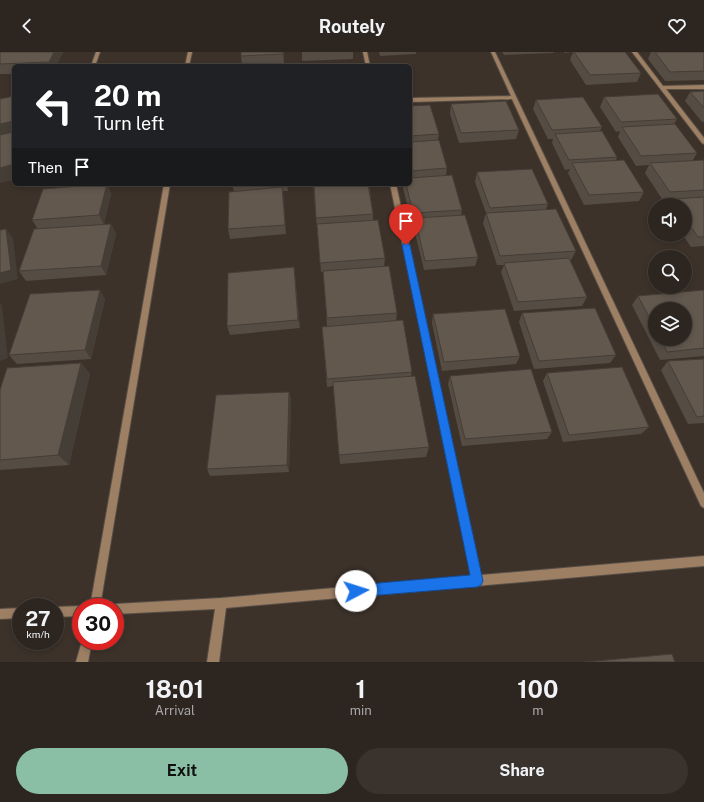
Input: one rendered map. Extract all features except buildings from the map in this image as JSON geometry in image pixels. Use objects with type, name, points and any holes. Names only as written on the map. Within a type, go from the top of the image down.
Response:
[{"type":"street","points":[[94,64],[98,52]]},
{"type":"street","points":[[187,64],[190,52]]},
{"type":"street","points":[[365,52],[368,64]]},
{"type":"street","points":[[493,52],[704,502]]},
{"type":"street","points":[[634,52],[704,142]]},
{"type":"street","points":[[661,88],[704,87]]},
{"type":"street","points":[[412,100],[514,97]]},
{"type":"street","points":[[97,598],[167,186]]},
{"type":"street","points":[[393,186],[477,581]]},
{"type":"street","points":[[124,609],[221,603],[704,560]]},
{"type":"street","points":[[213,662],[221,603]]},
{"type":"street","points":[[0,614],[12,613]]},
{"type":"street","points":[[82,662],[85,650]]},
{"type":"route","points":[[356,591],[477,581],[406,245]]}]
